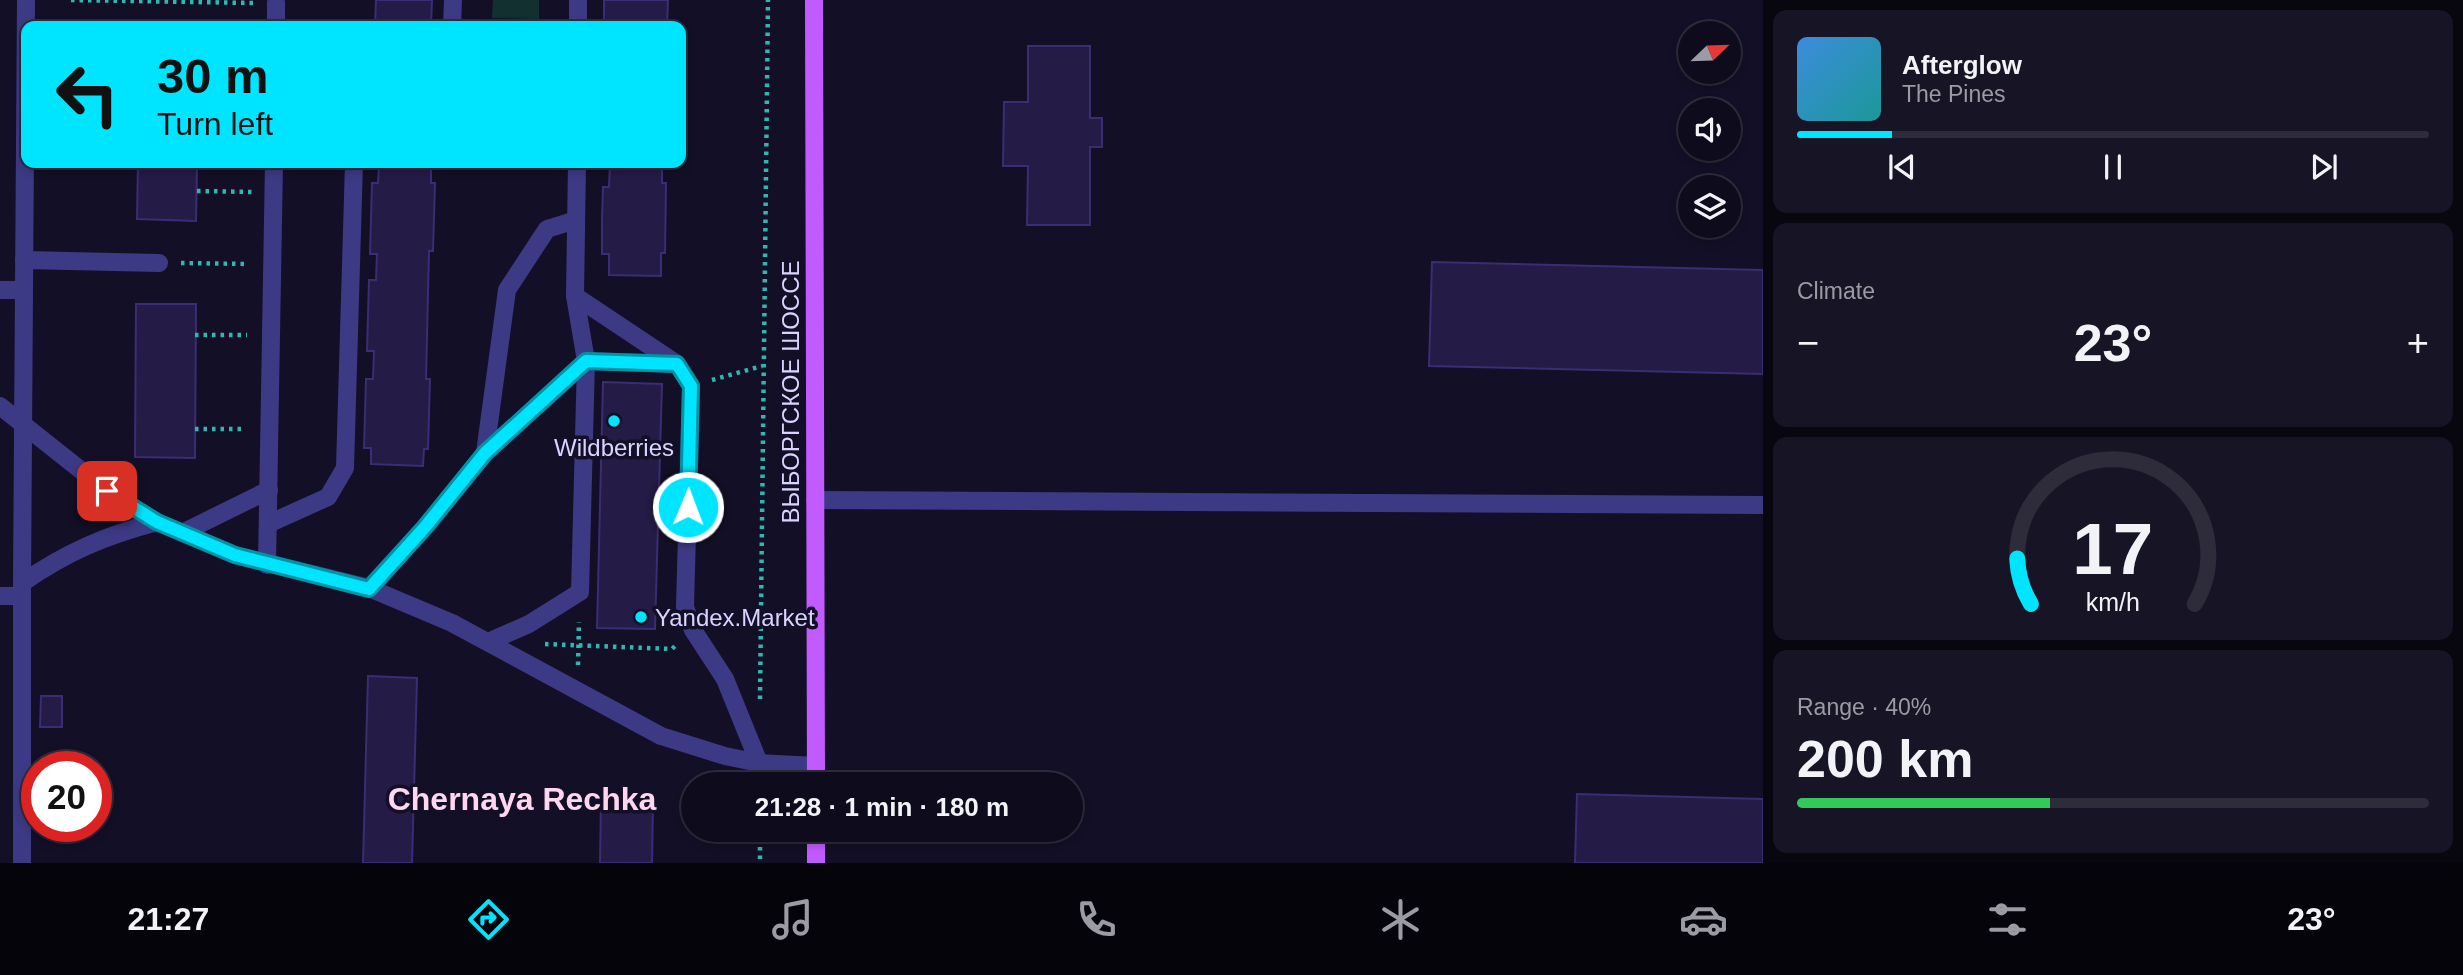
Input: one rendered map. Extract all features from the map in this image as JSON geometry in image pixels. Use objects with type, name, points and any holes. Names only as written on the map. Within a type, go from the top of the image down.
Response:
[{"type":"main road","name":"ВЫБОРГСКОЕ ШОССЕ","points":[[814,0],[816,772]]},
{"type":"main road","points":[[816,842],[817,863]]},
{"type":"street","points":[[26,0],[26,21]]},
{"type":"street","points":[[452,21],[453,0]]},
{"type":"street","points":[[578,0],[578,21]]},
{"type":"street","points":[[276,4],[276,21]]},
{"type":"street","points":[[22,863],[25,168]]},
{"type":"street","points":[[267,565],[274,168]]},
{"type":"street","points":[[268,524],[328,497],[345,468],[354,168]]},
{"type":"street","points":[[488,642],[529,624],[580,592],[586,361],[576,296],[577,168]]},
{"type":"street","points":[[485,453],[507,290],[547,229],[576,220]]},
{"type":"street","points":[[24,260],[159,263]]},
{"type":"street","points":[[0,290],[24,290]]},
{"type":"street","points":[[576,296],[677,364],[691,386],[685,607],[693,630],[725,678],[760,763]]},
{"type":"street","points":[[369,589],[425,527],[485,453],[586,361],[677,364]]},
{"type":"street","points":[[0,406],[107,491],[157,522],[235,555],[369,589],[452,622],[661,736],[725,756],[802,772]]},
{"type":"street","points":[[182,533],[269,490]]},
{"type":"street","points":[[815,499],[1763,505]]},
{"type":"street","points":[[0,596],[22,589],[58,558],[115,533],[157,522]]},
{"type":"path","points":[[71,0],[276,4]]},
{"type":"path","points":[[760,708],[768,0]]},
{"type":"path","points":[[197,191],[273,192]]},
{"type":"path","points":[[159,263],[272,265]]},
{"type":"path","points":[[195,335],[271,335]]},
{"type":"path","points":[[691,386],[762,366]]},
{"type":"path","points":[[195,429],[270,429]]},
{"type":"path","points":[[577,691],[580,592]]},
{"type":"path","points":[[540,644],[672,649],[693,630]]},
{"type":"path","points":[[760,842],[760,863]]},
{"type":"green space","points":[[493,0],[539,0],[539,19],[492,18]]},
{"type":"building","points":[[376,0],[432,0],[431,21],[375,21]]},
{"type":"building","points":[[604,0],[668,0],[667,21],[604,21]]},
{"type":"building","points":[[1028,46],[1090,46],[1090,118],[1102,118],[1102,147],[1090,147],[1090,225],[1027,225],[1028,166],[1003,166],[1004,102],[1028,102]]},
{"type":"building","points":[[138,168],[197,168],[196,221],[137,219]]},
{"type":"building","points":[[379,168],[431,168],[431,183],[435,183],[433,251],[429,251],[426,379],[430,379],[428,449],[424,449],[423,466],[371,464],[371,448],[364,448],[366,379],[373,379],[374,351],[367,351],[369,280],[376,280],[377,254],[370,254],[372,183],[378,183]]},
{"type":"building","points":[[610,168],[662,168],[662,183],[666,183],[665,253],[661,253],[661,276],[609,275],[609,254],[602,254],[602,220],[603,187],[609,187]]},
{"type":"building","points":[[1432,262],[1763,270],[1763,374],[1429,366]]},
{"type":"building","points":[[136,304],[196,304],[195,458],[135,457]]},
{"type":"building","points":[[603,382],[662,384],[655,629],[597,628]]},
{"type":"building","points":[[368,676],[417,678],[412,863],[363,863]]},
{"type":"building","points":[[41,696],[62,696],[62,727],[40,727]]},
{"type":"building","points":[[1577,794],[1763,799],[1763,863],[1575,863]]},
{"type":"building","points":[[601,801],[653,802],[652,863],[600,863]]},
{"type":"place","name":"Wildberries","points":[[614,421]]},
{"type":"place","name":"Yandex.Market","points":[[641,617]]},
{"type":"district","name":"Chernaya Rechka","points":[[522,799]]},
{"type":"route","points":[[107,491],[157,522],[235,555],[369,589],[425,527],[485,453],[586,361],[677,364],[691,386],[688,507]]}]
